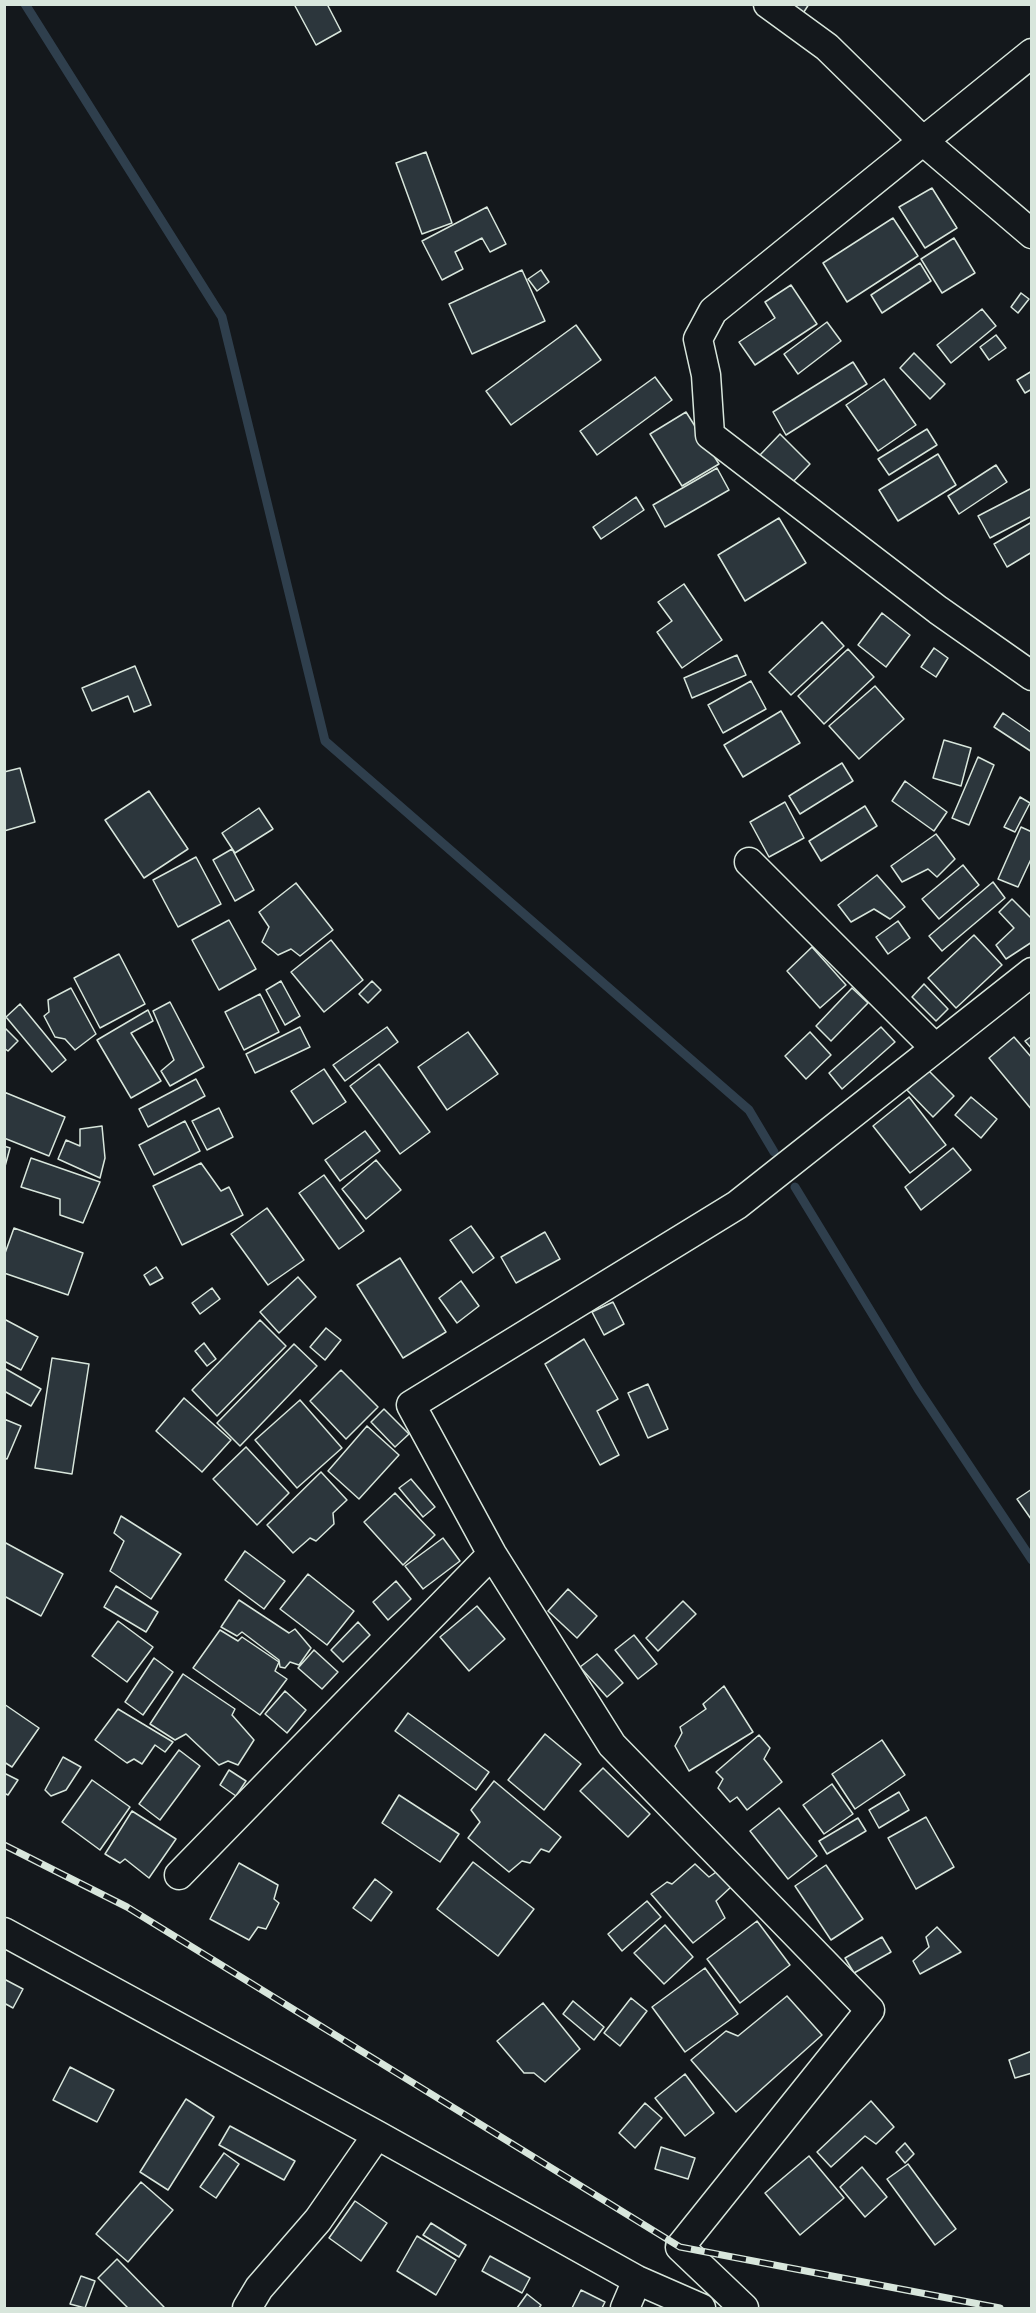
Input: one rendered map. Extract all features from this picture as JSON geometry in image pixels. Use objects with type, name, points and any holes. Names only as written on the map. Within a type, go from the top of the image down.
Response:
[{"type":"street","points":[[768,4],[827,47],[923,141],[1032,234]]},
{"type":"street","points":[[1032,53],[713,311],[698,339],[706,375],[710,435],[938,610],[1032,676]]},
{"type":"street","points":[[749,862],[935,1048]]},
{"type":"street","points":[[744,2308],[680,2247],[870,2010],[612,1744],[492,1554],[411,1405],[737,1205],[1032,972]]},
{"type":"street","points":[[179,1875],[492,1554]]},
{"type":"street","points":[[4,1932],[638,2280],[700,2308]]},
{"type":"street","points":[[247,2308],[259,2288],[318,2220],[377,2135]]},
{"type":"street","points":[[625,2308],[638,2280]]},
{"type":"building","points":[[294,4],[327,4],[341,31],[316,45]]},
{"type":"building","points":[[787,4],[809,4],[802,15]]},
{"type":"building","points":[[426,152],[452,223],[422,234],[396,163]]},
{"type":"building","points":[[932,188],[957,228],[925,248],[899,207]]},
{"type":"building","points":[[487,207],[506,244],[490,252],[482,238],[455,252],[463,269],[442,280],[422,241]]},
{"type":"building","points":[[893,218],[918,256],[847,302],[823,263]]},
{"type":"building","points":[[954,238],[975,273],[942,293],[921,259]]},
{"type":"building","points":[[920,263],[931,281],[882,313],[871,295]]},
{"type":"building","points":[[522,270],[545,321],[472,354],[449,304]]},
{"type":"building","points":[[541,270],[549,282],[537,291],[528,279]]},
{"type":"building","points":[[791,285],[817,324],[755,365],[739,342],[775,318],[765,302]]},
{"type":"building","points":[[1021,293],[1029,299],[1018,313],[1011,307]]},
{"type":"building","points":[[982,309],[996,326],[951,363],[937,345]]},
{"type":"building","points":[[827,322],[841,341],[798,374],[784,354]]},
{"type":"building","points":[[576,325],[601,360],[511,425],[486,391]]},
{"type":"building","points":[[996,335],[1006,348],[989,360],[980,347]]},
{"type":"building","points":[[914,353],[945,384],[930,399],[900,368]]},
{"type":"building","points":[[853,362],[867,384],[786,435],[773,412]]},
{"type":"building","points":[[1032,371],[1032,389],[1025,393],[1017,380]]},
{"type":"building","points":[[655,377],[672,400],[597,455],[580,431]]},
{"type":"building","points":[[884,379],[916,425],[878,451],[846,405]]},
{"type":"building","points":[[686,412],[719,464],[682,486],[650,434]]},
{"type":"building","points":[[927,429],[937,445],[889,475],[878,459]]},
{"type":"building","points":[[780,434],[810,464],[790,485],[760,455]]},
{"type":"building","points":[[938,454],[956,485],[898,521],[879,490]]},
{"type":"building","points":[[996,465],[1007,482],[959,514],[948,496]]},
{"type":"building","points":[[717,468],[729,490],[665,527],[653,505]]},
{"type":"building","points":[[1032,488],[1032,516],[990,538],[978,516]]},
{"type":"building","points":[[636,497],[644,510],[601,539],[593,527]]},
{"type":"building","points":[[779,518],[806,563],[745,601],[718,555]]},
{"type":"building","points":[[1032,522],[1032,552],[1007,567],[994,544]]},
{"type":"building","points":[[684,584],[722,640],[682,668],[657,632],[672,621],[658,602]]},
{"type":"building","points":[[882,613],[910,635],[886,667],[858,645]]},
{"type":"building","points":[[822,622],[844,646],[791,695],[769,672]]},
{"type":"building","points":[[934,648],[948,658],[936,677],[921,667]]},
{"type":"building","points":[[848,649],[874,677],[824,724],[798,696]]},
{"type":"building","points":[[737,655],[746,675],[692,698],[684,678]]},
{"type":"building","points":[[135,666],[151,705],[134,712],[128,696],[92,711],[82,688]]},
{"type":"building","points":[[751,681],[766,709],[723,733],[708,705]]},
{"type":"building","points":[[875,686],[904,719],[859,759],[829,726]]},
{"type":"building","points":[[781,711],[800,743],[743,777],[724,745]]},
{"type":"building","points":[[1003,713],[1032,733],[1032,752],[994,727]]},
{"type":"building","points":[[944,740],[971,748],[961,786],[933,778]]},
{"type":"building","points":[[978,757],[994,765],[969,825],[952,818]]},
{"type":"building","points":[[842,763],[853,781],[800,814],[789,796]]},
{"type":"building","points":[[20,768],[35,822],[4,831],[4,772]]},
{"type":"building","points":[[905,781],[947,812],[934,831],[892,801]]},
{"type":"building","points":[[149,791],[188,849],[144,878],[105,820]]},
{"type":"building","points":[[1020,797],[1030,803],[1015,832],[1004,827]]},
{"type":"building","points":[[785,802],[804,838],[769,857],[750,822]]},
{"type":"building","points":[[865,806],[877,826],[821,861],[809,841]]},
{"type":"building","points":[[259,808],[273,829],[235,853],[222,833]]},
{"type":"building","points":[[1021,827],[1032,832],[1032,857],[1018,887],[998,879]]},
{"type":"building","points":[[936,834],[955,859],[937,877],[928,869],[902,882],[891,866]]},
{"type":"building","points":[[232,849],[254,890],[235,901],[213,860]]},
{"type":"building","points":[[196,857],[221,904],[178,927],[153,880]]},
{"type":"building","points":[[963,865],[979,885],[939,919],[922,899]]},
{"type":"building","points":[[877,875],[905,907],[890,919],[874,909],[851,922],[838,905]]},
{"type":"building","points":[[993,882],[1005,898],[942,951],[929,936]]},
{"type":"building","points":[[296,883],[333,930],[300,956],[291,949],[278,955],[262,942],[269,927],[259,912]]},
{"type":"building","points":[[1012,899],[1032,919],[1032,942],[1006,959],[996,945],[1014,928],[999,912]]},
{"type":"building","points":[[229,920],[256,969],[219,990],[192,940]]},
{"type":"building","points":[[898,921],[910,938],[888,954],[876,937]]},
{"type":"building","points":[[974,935],[1002,965],[956,1008],[928,978]]},
{"type":"building","points":[[331,940],[363,980],[324,1012],[291,972]]},
{"type":"building","points":[[812,947],[846,985],[820,1008],[787,971]]},
{"type":"building","points":[[119,954],[145,1004],[100,1028],[74,978]]},
{"type":"building","points":[[281,981],[300,1016],[285,1025],[266,990]]},
{"type":"building","points":[[372,981],[381,990],[368,1003],[359,994]]},
{"type":"building","points":[[924,984],[948,1009],[936,1021],[912,997]]},
{"type":"building","points":[[71,988],[96,1034],[75,1050],[65,1039],[55,1037],[44,1016],[49,1012],[48,1000]]},
{"type":"building","points":[[852,988],[868,1003],[831,1041],[816,1026]]},
{"type":"building","points":[[260,994],[279,1032],[244,1050],[225,1012]]},
{"type":"building","points":[[170,1002],[204,1067],[170,1086],[161,1071],[174,1060],[153,1011]]},
{"type":"building","points":[[20,1004],[66,1060],[52,1072],[6,1017]]},
{"type":"building","points":[[148,1010],[153,1021],[131,1033],[161,1081],[131,1098],[97,1040]]},
{"type":"building","points":[[4,1027],[18,1041],[8,1051],[4,1048]]},
{"type":"building","points":[[300,1027],[310,1047],[255,1073],[246,1054]]},
{"type":"building","points":[[387,1027],[398,1042],[345,1081],[333,1065]]},
{"type":"building","points":[[881,1027],[895,1042],[842,1089],[829,1073]]},
{"type":"building","points":[[468,1032],[498,1074],[447,1110],[418,1067]]},
{"type":"building","points":[[810,1032],[831,1055],[806,1079],[785,1056]]},
{"type":"building","points":[[1032,1036],[1032,1049],[1025,1041]]},
{"type":"building","points":[[1014,1037],[1032,1058],[1032,1110],[989,1058]]},
{"type":"building","points":[[379,1064],[430,1132],[400,1154],[350,1086]]},
{"type":"building","points":[[324,1069],[346,1102],[313,1124],[291,1091]]},
{"type":"building","points":[[928,1070],[954,1096],[933,1117],[907,1090]]},
{"type":"building","points":[[196,1079],[205,1096],[148,1127],[139,1109]]},
{"type":"building","points":[[4,1092],[65,1117],[49,1156],[4,1138]]},
{"type":"building","points":[[909,1097],[946,1145],[910,1173],[873,1126]]},
{"type":"building","points":[[971,1097],[997,1119],[981,1138],[955,1115]]},
{"type":"building","points":[[219,1108],[233,1137],[207,1150],[192,1121]]},
{"type":"building","points":[[185,1121],[200,1151],[154,1175],[139,1145]]},
{"type":"building","points":[[102,1126],[105,1158],[100,1178],[58,1159],[66,1140],[80,1146],[80,1129]]},
{"type":"building","points":[[365,1131],[380,1151],[340,1181],[325,1160]]},
{"type":"building","points":[[4,1146],[10,1148],[4,1170]]},
{"type":"building","points":[[953,1148],[971,1170],[921,1210],[905,1187]]},
{"type":"building","points":[[31,1158],[100,1182],[83,1223],[60,1215],[60,1199],[21,1187]]},
{"type":"building","points":[[376,1160],[401,1190],[366,1219],[342,1189]]},
{"type":"building","points":[[201,1163],[221,1191],[229,1187],[243,1215],[182,1245],[153,1186]]},
{"type":"building","points":[[324,1175],[364,1231],[339,1249],[299,1193]]},
{"type":"building","points":[[267,1208],[304,1260],[268,1285],[231,1234]]},
{"type":"building","points":[[471,1226],[494,1258],[473,1273],[450,1240]]},
{"type":"building","points":[[14,1228],[83,1253],[68,1295],[4,1273],[4,1256]]},
{"type":"building","points":[[545,1232],[560,1259],[516,1283],[501,1257]]},
{"type":"building","points":[[400,1258],[446,1332],[403,1358],[357,1285]]},
{"type":"building","points":[[156,1267],[163,1278],[150,1285],[144,1275]]},
{"type":"building","points":[[298,1277],[316,1297],[279,1333],[260,1312]]},
{"type":"building","points":[[461,1281],[479,1306],[457,1323],[439,1298]]},
{"type":"building","points":[[212,1288],[220,1299],[200,1314],[192,1303]]},
{"type":"building","points":[[613,1302],[624,1324],[604,1335],[592,1312]]},
{"type":"building","points":[[4,1319],[38,1337],[21,1370],[4,1361]]},
{"type":"building","points":[[260,1320],[286,1346],[217,1416],[192,1390]]},
{"type":"building","points":[[326,1328],[341,1340],[325,1360],[310,1347]]},
{"type":"building","points":[[584,1339],[618,1399],[597,1411],[619,1455],[600,1465],[545,1364]]},
{"type":"building","points":[[204,1343],[216,1359],[207,1366],[195,1351]]},
{"type":"building","points":[[294,1344],[317,1366],[240,1446],[217,1423]]},
{"type":"building","points":[[52,1358],[89,1364],[72,1474],[35,1468]]},
{"type":"building","points":[[4,1368],[41,1389],[31,1406],[4,1391]]},
{"type":"building","points":[[341,1370],[378,1407],[346,1439],[310,1401]]},
{"type":"building","points":[[648,1384],[668,1429],[648,1438],[628,1393]]},
{"type":"building","points":[[184,1398],[231,1440],[202,1472],[156,1431]]},
{"type":"building","points":[[300,1400],[342,1448],[297,1488],[255,1440]]},
{"type":"building","points":[[384,1409],[409,1434],[395,1447],[371,1422]]},
{"type":"building","points":[[4,1419],[21,1426],[7,1459],[4,1458]]},
{"type":"building","points":[[367,1426],[399,1455],[359,1499],[328,1471]]},
{"type":"building","points":[[246,1447],[289,1493],[257,1525],[213,1479]]},
{"type":"building","points":[[321,1472],[347,1500],[333,1513],[334,1524],[316,1541],[310,1538],[293,1553],[267,1525]]},
{"type":"building","points":[[411,1479],[435,1507],[423,1517],[399,1488]]},
{"type":"building","points":[[1032,1489],[1032,1519],[1031,1519],[1017,1499]]},
{"type":"building","points":[[395,1493],[435,1535],[403,1565],[364,1522]]},
{"type":"building","points":[[121,1516],[181,1554],[151,1599],[110,1571],[124,1541],[114,1533]]},
{"type":"building","points":[[443,1538],[460,1561],[423,1589],[405,1566]]},
{"type":"building","points":[[4,1542],[63,1574],[41,1616],[4,1596]]},
{"type":"building","points":[[245,1551],[285,1581],[264,1609],[225,1580]]},
{"type":"building","points":[[308,1574],[354,1611],[327,1645],[280,1609]]},
{"type":"building","points":[[396,1581],[411,1599],[388,1620],[373,1602]]},
{"type":"building","points":[[116,1586],[158,1612],[146,1632],[104,1607]]},
{"type":"building","points":[[568,1589],[597,1616],[577,1638],[548,1611]]},
{"type":"building","points":[[239,1600],[289,1633],[295,1629],[311,1648],[299,1665],[290,1662],[285,1668],[280,1667],[279,1660],[242,1632],[237,1636],[221,1627]]},
{"type":"building","points":[[683,1601],[696,1614],[658,1651],[646,1638]]},
{"type":"building","points":[[477,1606],[505,1639],[469,1671],[440,1637]]},
{"type":"building","points":[[118,1621],[153,1647],[127,1682],[92,1656]]},
{"type":"building","points":[[358,1622],[370,1635],[343,1662],[331,1650]]},
{"type":"building","points":[[220,1630],[238,1641],[242,1637],[279,1662],[275,1671],[287,1679],[260,1715],[193,1668]]},
{"type":"building","points":[[634,1635],[657,1664],[638,1679],[615,1650]]},
{"type":"building","points":[[314,1650],[338,1672],[322,1689],[298,1668]]},
{"type":"building","points":[[597,1654],[623,1683],[607,1697],[580,1667]]},
{"type":"building","points":[[154,1658],[173,1672],[143,1715],[125,1702]]},
{"type":"building","points":[[183,1674],[235,1709],[232,1715],[254,1740],[238,1765],[228,1761],[219,1765],[186,1734],[175,1740],[150,1724]]},
{"type":"building","points":[[724,1686],[753,1732],[689,1771],[675,1746],[682,1733],[680,1727],[706,1709],[703,1704]]},
{"type":"building","points":[[285,1691],[306,1710],[287,1733],[265,1714]]},
{"type":"building","points":[[4,1704],[39,1728],[12,1767],[4,1762]]},
{"type":"building","points":[[118,1709],[173,1742],[165,1752],[155,1745],[142,1764],[134,1759],[127,1763],[95,1740]]},
{"type":"building","points":[[408,1713],[489,1772],[476,1790],[395,1731]]},
{"type":"building","points":[[545,1734],[581,1764],[544,1810],[508,1780]]},
{"type":"building","points":[[759,1735],[770,1748],[764,1759],[782,1782],[747,1810],[737,1797],[730,1802],[718,1788],[723,1779],[716,1772]]},
{"type":"building","points":[[882,1740],[905,1775],[855,1809],[832,1774]]},
{"type":"building","points":[[179,1750],[200,1766],[160,1820],[139,1804]]},
{"type":"building","points":[[63,1757],[81,1767],[66,1790],[51,1796],[45,1790]]},
{"type":"building","points":[[603,1768],[650,1814],[628,1837],[580,1791]]},
{"type":"building","points":[[229,1770],[246,1781],[236,1796],[220,1785]]},
{"type":"building","points":[[4,1773],[18,1780],[8,1795],[4,1793]]},
{"type":"building","points":[[92,1780],[130,1807],[100,1850],[62,1822]]},
{"type":"building","points":[[494,1781],[561,1837],[549,1852],[541,1849],[530,1863],[522,1861],[509,1872],[468,1838],[480,1822],[471,1810]]},
{"type":"building","points":[[832,1784],[853,1814],[824,1834],[803,1805]]},
{"type":"building","points":[[899,1792],[909,1810],[879,1828],[869,1810]]},
{"type":"building","points":[[399,1795],[459,1834],[440,1862],[382,1823]]},
{"type":"building","points":[[779,1808],[817,1856],[788,1879],[750,1831]]},
{"type":"building","points":[[132,1811],[176,1839],[149,1878],[125,1859],[120,1863],[105,1854]]},
{"type":"building","points":[[926,1817],[954,1867],[916,1889],[888,1838]]},
{"type":"building","points":[[858,1818],[866,1831],[827,1854],[819,1841]]},
{"type":"building","points":[[473,1862],[534,1909],[498,1956],[437,1909]]},
{"type":"building","points":[[239,1863],[278,1885],[274,1899],[279,1903],[266,1929],[258,1927],[249,1940],[210,1919]]},
{"type":"building","points":[[695,1864],[709,1877],[719,1870],[732,1886],[716,1901],[725,1918],[693,1943],[651,1894],[667,1882],[672,1884]]},
{"type":"building","points":[[826,1865],[863,1919],[831,1940],[795,1886]]},
{"type":"building","points":[[375,1879],[392,1892],[371,1921],[353,1908]]},
{"type":"building","points":[[647,1901],[661,1917],[622,1951],[608,1934]]},
{"type":"building","points":[[757,1921],[790,1965],[740,2003],[707,1959]]},
{"type":"building","points":[[665,1925],[693,1957],[664,1984],[634,1953]]},
{"type":"building","points":[[937,1927],[961,1952],[920,1974],[913,1961],[929,1947],[926,1937]]},
{"type":"building","points":[[882,1937],[891,1952],[854,1973],[845,1958]]},
{"type":"building","points":[[705,1968],[738,2014],[685,2052],[652,2007]]},
{"type":"building","points":[[4,1979],[23,1989],[13,2008],[4,2003]]},
{"type":"building","points":[[787,1996],[822,2035],[736,2112],[691,2060],[726,2031],[738,2036]]},
{"type":"building","points":[[631,1998],[647,2011],[620,2046],[604,2033]]},
{"type":"building","points":[[573,2001],[604,2027],[594,2040],[563,2014]]},
{"type":"building","points":[[543,2003],[580,2049],[545,2082],[534,2073],[524,2073],[497,2041]]},
{"type":"building","points":[[1032,2051],[1032,2073],[1015,2078],[1009,2060]]},
{"type":"building","points":[[70,2067],[114,2090],[97,2122],[53,2100]]},
{"type":"building","points":[[685,2074],[714,2113],[685,2136],[655,2098]]},
{"type":"building","points":[[186,2099],[214,2117],[168,2190],[140,2172]]},
{"type":"building","points":[[871,2101],[894,2127],[876,2144],[865,2136],[831,2167],[817,2152]]},
{"type":"building","points":[[645,2103],[662,2118],[635,2148],[619,2133]]},
{"type":"building","points":[[230,2126],[295,2161],[284,2180],[219,2145]]},
{"type":"building","points":[[905,2143],[914,2154],[905,2163],[896,2152]]},
{"type":"building","points":[[661,2147],[695,2158],[688,2179],[655,2169]]},
{"type":"building","points":[[224,2153],[239,2164],[216,2198],[200,2187]]},
{"type":"building","points":[[809,2156],[844,2198],[800,2235],[765,2193]]},
{"type":"building","points":[[908,2164],[956,2229],[935,2245],[887,2179]]},
{"type":"building","points":[[862,2167],[887,2197],[865,2217],[840,2187]]},
{"type":"building","points":[[141,2182],[173,2210],[128,2262],[96,2234]]},
{"type":"building","points":[[355,2201],[387,2223],[361,2261],[329,2238]]},
{"type":"building","points":[[431,2223],[466,2245],[459,2257],[423,2235]]},
{"type":"building","points":[[417,2236],[456,2260],[436,2295],[397,2271]]},
{"type":"building","points":[[490,2256],[530,2278],[522,2293],[482,2271]]},
{"type":"building","points":[[117,2259],[163,2308],[128,2308],[98,2278]]},
{"type":"building","points":[[81,2276],[95,2281],[85,2308],[70,2304]]},
{"type":"building","points":[[581,2290],[605,2302],[602,2308],[572,2308]]},
{"type":"building","points":[[527,2294],[541,2305],[539,2308],[517,2308]]},
{"type":"waterway","points":[[25,4],[222,317],[325,741],[749,1110],[774,1152]]},
{"type":"waterway","points":[[795,1187],[918,1389],[1032,1560]]},
{"type":"railway","points":[[4,1845],[127,1907],[680,2247],[1000,2308]]}]
